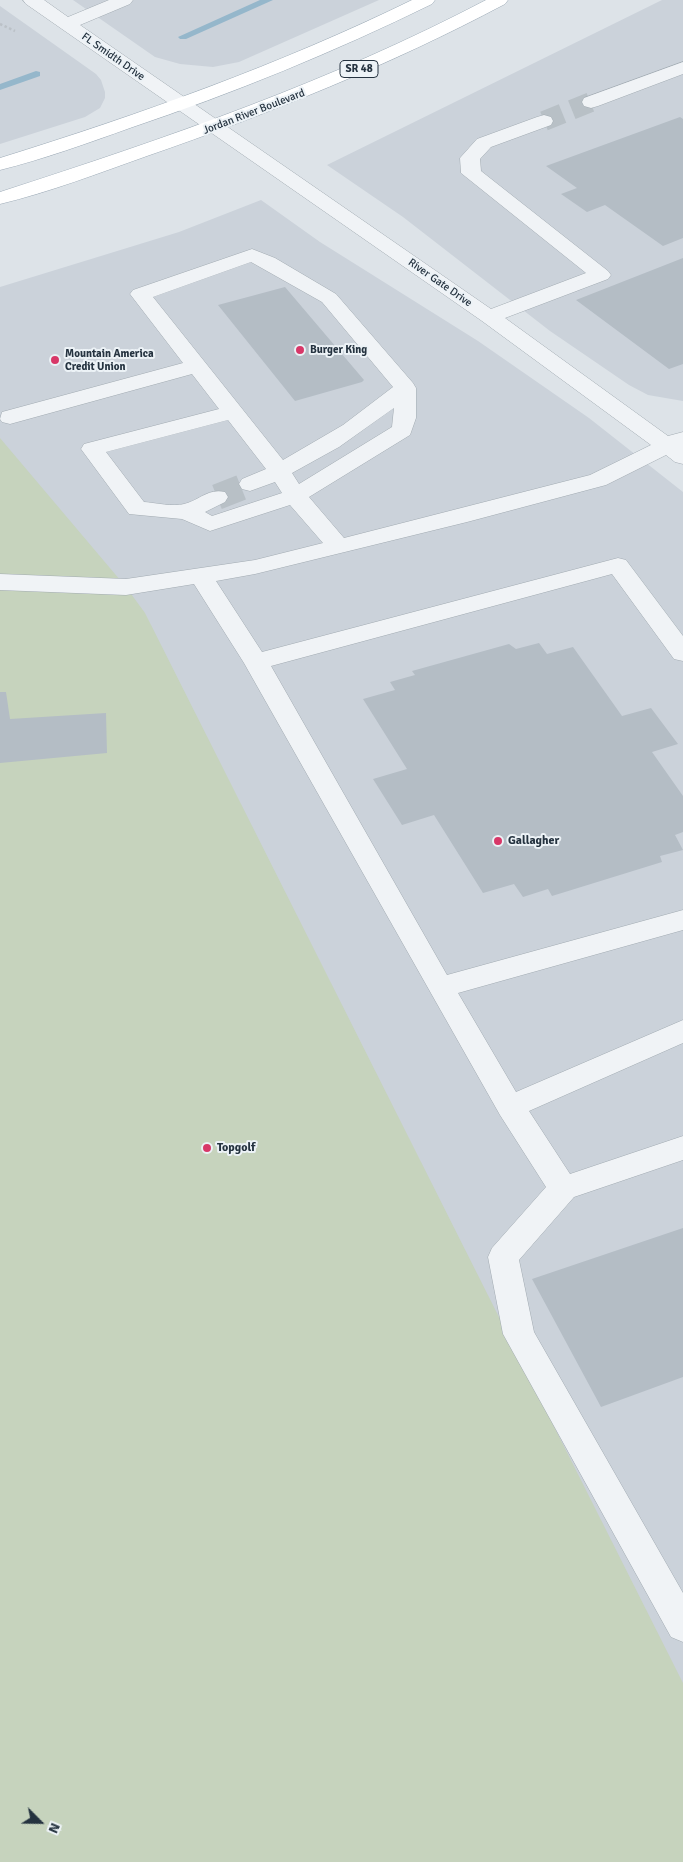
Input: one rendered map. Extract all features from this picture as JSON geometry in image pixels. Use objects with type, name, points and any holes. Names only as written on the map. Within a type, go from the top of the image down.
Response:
[{"type":"main road","name":"SR 48","points":[[0,164],[187,109],[244,81],[330,45],[426,0]]},
{"type":"main road","name":"Jordan River Boulevard","points":[[0,198],[215,127],[295,97],[413,44],[499,0]]},
{"type":"street","name":"FL Smidth Drive","points":[[32,0],[187,109]]},
{"type":"street","points":[[67,24],[124,0]]},
{"type":"street","points":[[591,102],[683,68]]},
{"type":"street","name":"River Gate Drive","points":[[187,109],[678,446]]},
{"type":"street","points":[[489,317],[601,275],[471,173],[470,158],[484,143],[544,121]]},
{"type":"street","points":[[232,412],[92,449],[137,509],[187,512],[210,524],[295,496],[402,430],[405,418],[405,388],[329,298],[268,262],[252,255],[140,294],[280,472],[295,496],[338,546]]},
{"type":"street","points":[[10,418],[196,366]]},
{"type":"street","points":[[250,484],[280,472],[373,416],[405,388]]},
{"type":"street","points":[[0,582],[126,587],[255,567],[459,517],[598,480],[678,446]]},
{"type":"street","points":[[187,512],[217,497]]},
{"type":"street","points":[[256,662],[618,565],[683,653]]},
{"type":"street","points":[[200,575],[256,662],[440,988],[510,1107],[563,1188]]},
{"type":"street","points":[[440,988],[683,920]]},
{"type":"street","points":[[510,1107],[683,1031]]},
{"type":"street","points":[[683,1148],[563,1188],[504,1257],[519,1334],[683,1626]]},
{"type":"shaded area","points":[[73,0],[379,0],[239,62],[213,67],[180,64],[155,57]]},
{"type":"shaded area","points":[[662,0],[683,0],[683,401],[648,395],[629,385],[550,331],[403,217],[327,165]]},
{"type":"shaded area","points":[[0,6],[96,74],[101,80],[105,92],[105,98],[100,108],[85,117],[0,144]]},
{"type":"shaded area","points":[[261,200],[320,242],[478,341],[589,418],[683,492],[683,1862],[0,1862],[0,287],[179,232]]},
{"type":"green space","name":"Topgolf","points":[[0,438],[126,587],[145,613],[683,1683],[683,1862],[0,1862]]},
{"type":"building","points":[[680,117],[683,119],[683,238],[663,246],[605,205],[587,212],[561,194],[577,188],[546,166]]},
{"type":"building","points":[[683,258],[683,364],[669,369],[576,300]]},
{"type":"building","points":[[285,287],[364,380],[362,382],[295,401],[218,305]]},
{"type":"building","points":[[539,643],[547,654],[573,647],[622,716],[651,708],[678,744],[652,752],[683,796],[683,832],[675,835],[683,850],[660,856],[662,862],[552,896],[548,889],[523,897],[514,884],[483,893],[434,815],[402,825],[373,779],[407,769],[363,699],[395,690],[390,682],[415,675],[412,671],[509,644],[516,649]]},
{"type":"building","points":[[0,692],[6,692],[10,719],[106,713],[107,753],[0,763]]},
{"type":"building","points":[[683,1228],[683,1377],[601,1407],[532,1279]]},
{"type":"waterway","points":[[183,37],[268,0]]},
{"type":"waterway","points":[[0,87],[36,74]]},
{"type":"tunnel","points":[[544,121],[591,102]]},
{"type":"tunnel","points":[[217,497],[250,484]]},
{"type":"place","name":"Burger King","points":[[300,350]]},
{"type":"place","name":"Mountain America Credit Union","points":[[55,360]]},
{"type":"place","name":"Gallagher","points":[[498,841]]},
{"type":"place","name":"Topgolf","points":[[207,1148]]}]
